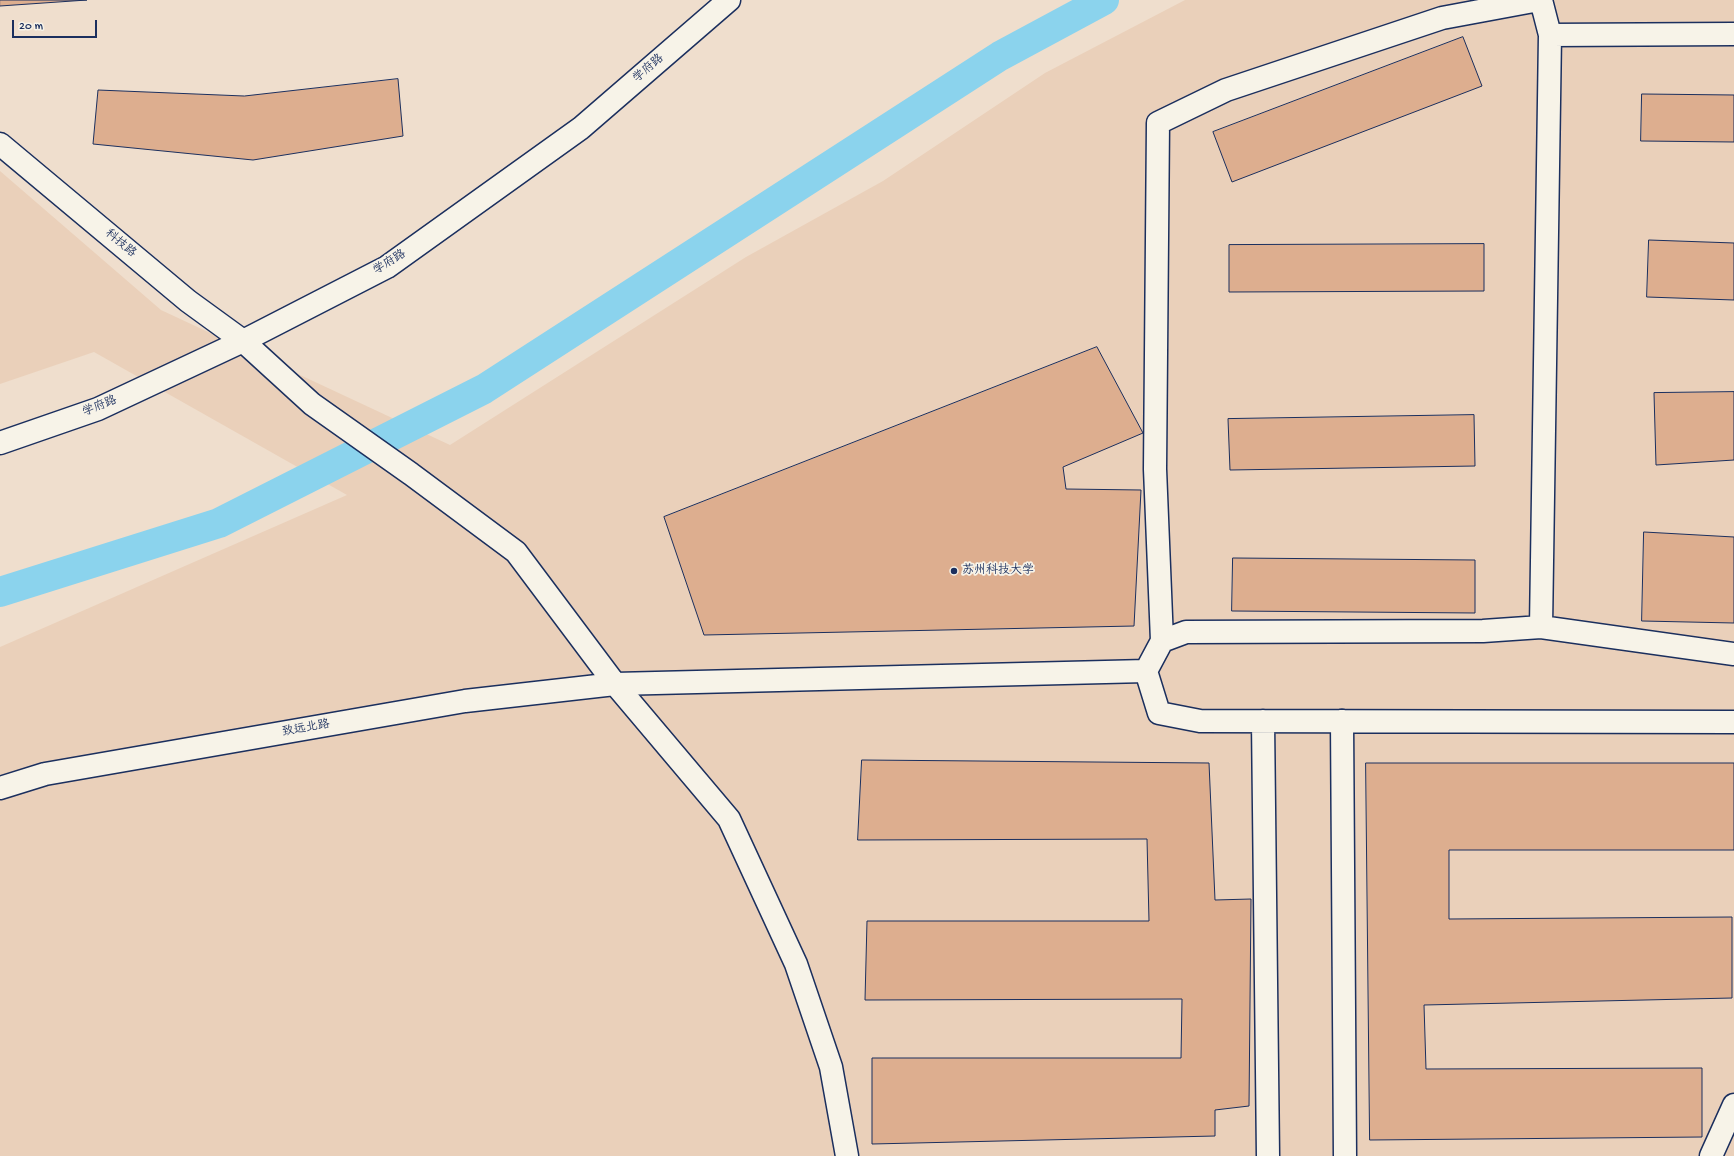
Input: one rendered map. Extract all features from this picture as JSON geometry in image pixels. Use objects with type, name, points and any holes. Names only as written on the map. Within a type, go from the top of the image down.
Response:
[{"type":"street","name":"学府路","points":[[0,442],[98,409],[243,341],[387,267],[581,128],[729,0]]},
{"type":"street","points":[[1541,627],[1550,35],[1540,0],[1442,18],[1226,90],[1158,123],[1155,469],[1162,642],[1146,671],[1159,713],[1200,721],[1734,722]]},
{"type":"street","points":[[1550,35],[1734,34]]},
{"type":"street","name":"科技路","points":[[0,144],[188,301],[243,341],[312,404],[411,474],[516,552],[615,684],[729,819],[796,964],[831,1067],[847,1156]]},
{"type":"street","points":[[1162,642],[1186,632],[1483,631],[1541,627],[1734,654]]},
{"type":"street","name":"致远北路","points":[[0,788],[45,774],[465,701],[615,684],[1146,671]]},
{"type":"street","points":[[1263,721],[1268,1156]]},
{"type":"street","points":[[1342,721],[1345,1156]]},
{"type":"street","points":[[1711,1156],[1734,1105]]},
{"type":"shaded area","name":"苏州科技大学","points":[[1185,0],[1734,0],[1734,1156],[0,1156],[0,647],[347,495],[94,352],[0,384],[0,171],[161,310],[450,445],[746,257],[883,181],[1045,73]]},
{"type":"building","points":[[0,0],[87,0],[0,6]]},
{"type":"building","points":[[1463,37],[1482,86],[1232,182],[1213,132]]},
{"type":"building","points":[[398,79],[403,136],[253,160],[93,144],[98,90],[244,96]]},
{"type":"building","points":[[1642,94],[1734,95],[1734,142],[1641,141]]},
{"type":"building","points":[[1649,240],[1734,243],[1734,300],[1647,297]]},
{"type":"building","points":[[1484,244],[1484,291],[1229,292],[1229,245]]},
{"type":"building","points":[[1097,347],[1143,433],[1063,467],[1066,489],[1141,490],[1134,626],[704,635],[664,517]]},
{"type":"building","points":[[1734,392],[1734,460],[1656,465],[1654,393]]},
{"type":"building","points":[[1474,415],[1475,466],[1230,470],[1228,419]]},
{"type":"building","points":[[1644,532],[1734,537],[1734,623],[1642,621]]},
{"type":"building","points":[[1233,558],[1475,560],[1475,613],[1232,611]]},
{"type":"building","points":[[862,760],[1209,763],[1215,900],[1251,899],[1249,1106],[1215,1110],[1215,1136],[872,1144],[872,1058],[1181,1058],[1182,999],[865,1000],[867,921],[1149,921],[1147,839],[858,840]]},
{"type":"building","points":[[1366,763],[1734,763],[1734,850],[1449,850],[1449,919],[1732,917],[1732,998],[1424,1005],[1426,1069],[1702,1068],[1702,1137],[1370,1140]]},
{"type":"waterway","points":[[0,592],[219,523],[484,389],[1000,56],[1104,0]]},
{"type":"place","name":"苏州科技大学","points":[[954,571]]}]
